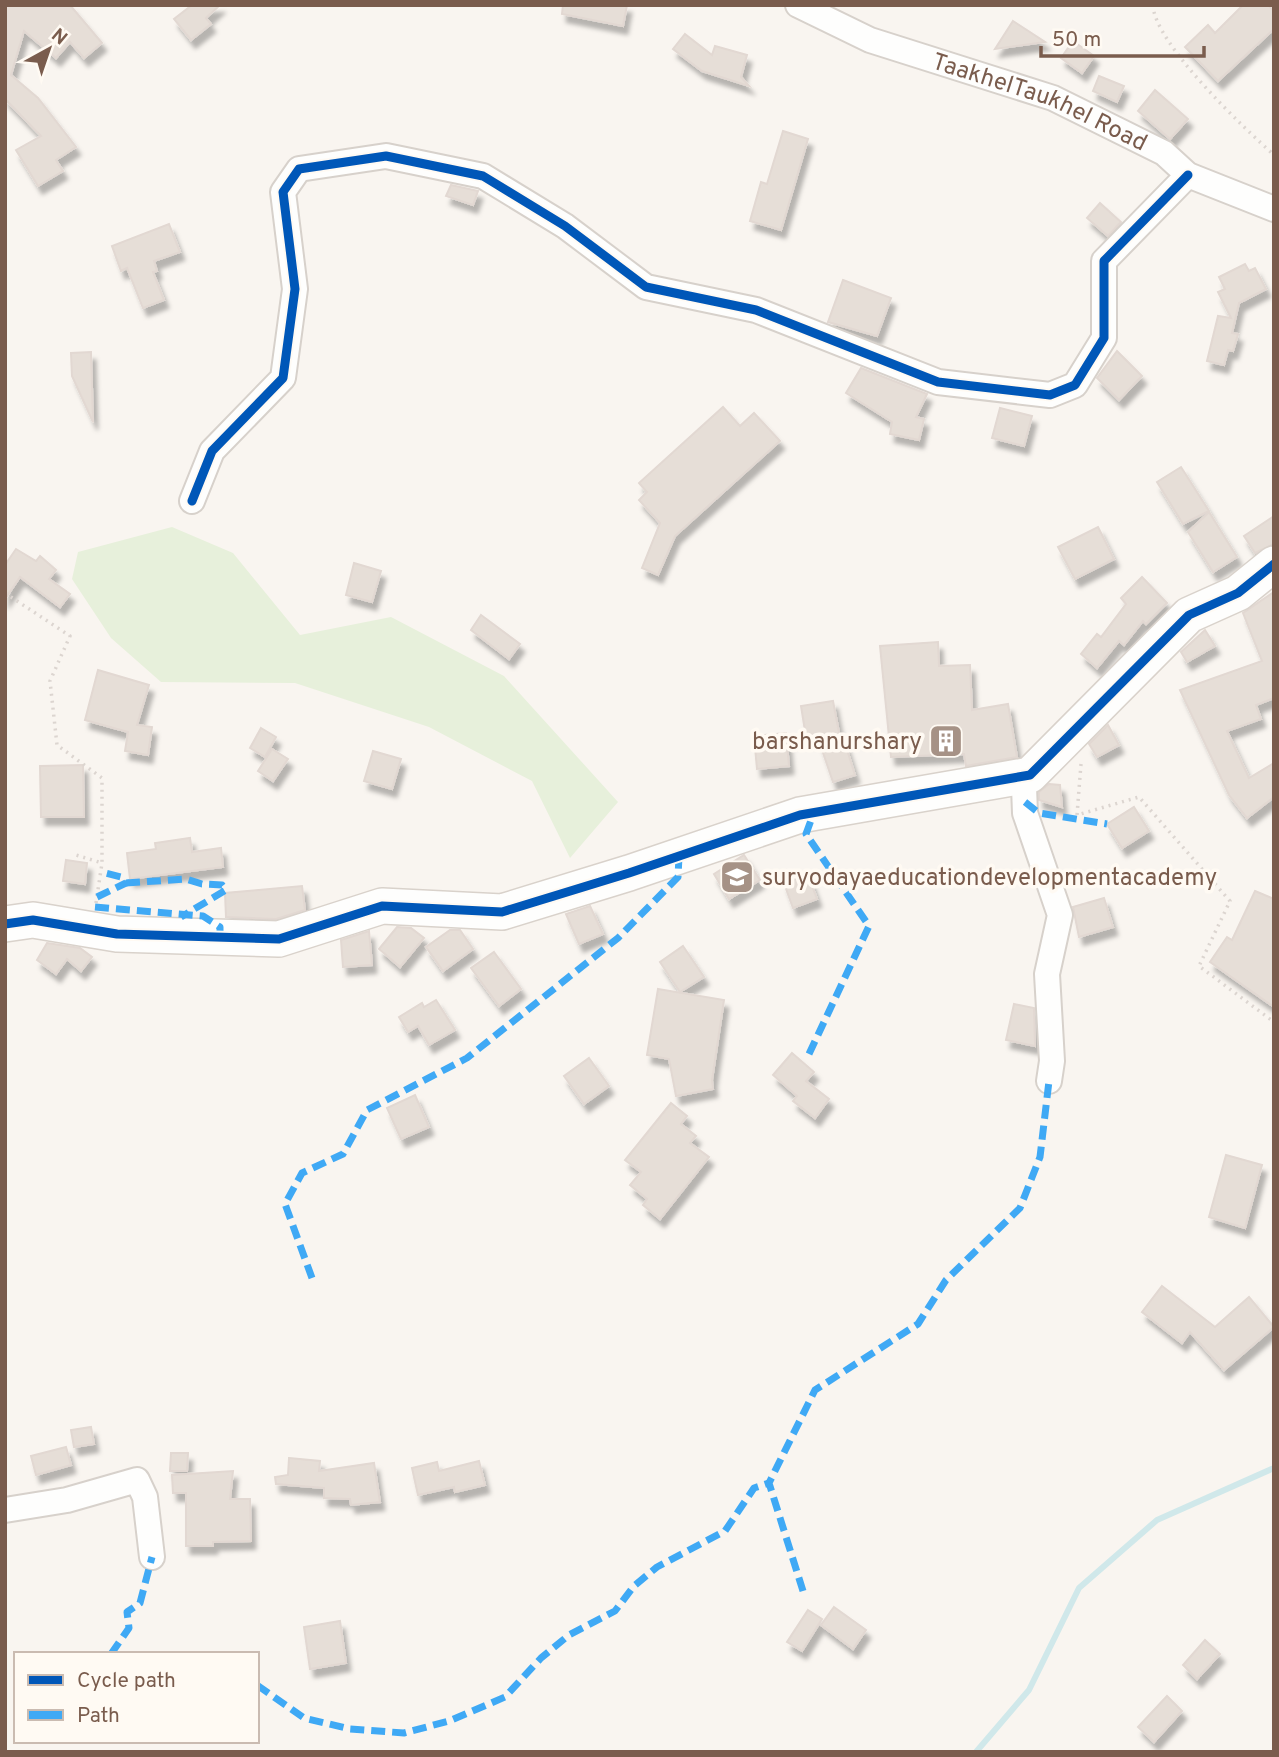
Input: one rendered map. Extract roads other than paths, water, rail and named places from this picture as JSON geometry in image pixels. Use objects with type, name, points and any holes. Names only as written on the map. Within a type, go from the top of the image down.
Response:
[{"type":"street","name":"TaakhelTaukhel Road","points":[[798,5],[870,40],[1053,98],[1164,153],[1188,175],[1274,209]]},
{"type":"street","points":[[192,502],[212,451],[284,378],[295,289],[283,192],[299,169],[386,156],[483,176],[565,226],[646,287],[756,310],[939,382],[1050,394],[1075,385],[1104,338],[1104,261],[1188,175]]},
{"type":"street","points":[[1049,1081],[1052,1061],[1047,974],[1060,915],[1025,813],[1024,787],[1030,775],[1189,615],[1238,593],[1274,564]]},
{"type":"street","points":[[5,924],[33,920],[117,934],[279,939],[383,906],[502,912],[629,873],[800,815],[1030,775]]},
{"type":"street","points":[[5,1510],[67,1500],[137,1480],[145,1497],[152,1557]]},
{"type":"waterway","points":[[976,1752],[1029,1690],[1079,1588],[1157,1520],[1274,1468]]},
{"type":"place","name":"barshanurshary","points":[[946,741]]},
{"type":"place","name":"suryodayaeducationdevelopmentacademy","points":[[737,877]]}]
